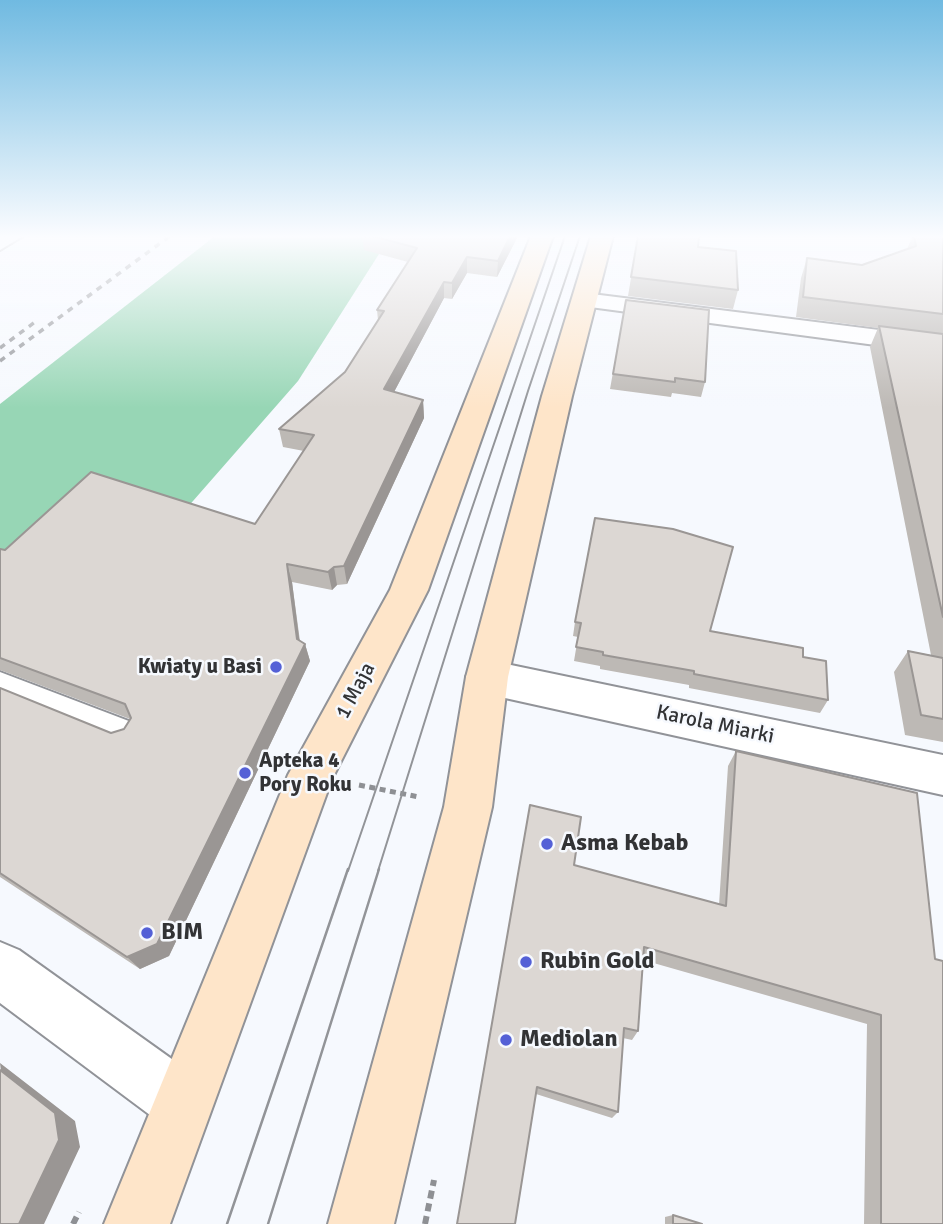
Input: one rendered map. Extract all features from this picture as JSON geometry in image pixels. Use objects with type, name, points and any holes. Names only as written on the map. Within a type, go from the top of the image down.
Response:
[{"type":"street","name":"1 Maja","points":[[137,1224],[312,775],[410,590],[521,293]]},
{"type":"street","points":[[361,1224],[468,807],[487,677],[586,293]]},
{"type":"street","points":[[584,300],[943,346]]},
{"type":"street","name":"Karola Miarki","points":[[487,677],[943,775]]},
{"type":"street","points":[[0,969],[183,1103]]},
{"type":"lane","points":[[0,684],[123,733]]},
{"type":"green space","points":[[142,293],[354,293],[298,381],[186,509],[0,558],[0,404]]},
{"type":"building","points":[[388,293],[438,293],[384,389],[423,400],[344,566],[334,567],[328,572],[287,564],[297,639],[305,644],[157,944],[127,957],[0,873],[0,688],[111,733],[124,729],[131,718],[125,704],[0,658],[0,549],[5,550],[91,472],[255,524],[314,435],[279,429],[345,372],[384,311],[377,310]]},
{"type":"building","points":[[803,293],[943,293],[943,314],[803,297]]},
{"type":"building","points":[[626,300],[709,310],[705,382],[675,378],[675,382],[613,374]]},
{"type":"building","points":[[879,326],[943,334],[943,617]]},
{"type":"building","points":[[595,518],[673,529],[733,547],[710,631],[803,648],[803,657],[826,661],[828,700],[694,674],[694,671],[603,655],[603,652],[576,647],[581,623],[575,622]]},
{"type":"building","points":[[908,651],[943,658],[943,719],[921,715]]},
{"type":"building","points":[[736,751],[917,793],[935,959],[943,961],[943,1224],[881,1224],[881,1015],[644,947],[638,1031],[624,1028],[618,1112],[537,1087],[515,1224],[457,1224],[530,805],[581,817],[574,865],[726,906]]},
{"type":"building","points":[[0,1070],[55,1113],[59,1140],[19,1224],[0,1224]]},
{"type":"building","points":[[673,1215],[702,1224],[673,1224]]},
{"type":"tram line","points":[[348,871],[545,293]]},
{"type":"tram line","points":[[378,871],[561,293]]},
{"type":"tram line","points":[[227,1224],[348,869]]},
{"type":"tram line","points":[[268,1224],[379,869]]},
{"type":"railway","points":[[0,361],[92,293]]},
{"type":"railway","points":[[0,348],[35,322]]},
{"type":"place","name":"Kwiaty u Basi","points":[[276,667]]},
{"type":"place","name":"Apteka 4 Pory Roku","points":[[245,773]]},
{"type":"place","name":"Asma Kebab","points":[[547,844]]},
{"type":"place","name":"BIM","points":[[147,933]]},
{"type":"place","name":"Rubin Gold","points":[[526,962]]},
{"type":"place","name":"Mediolan","points":[[506,1040]]}]
